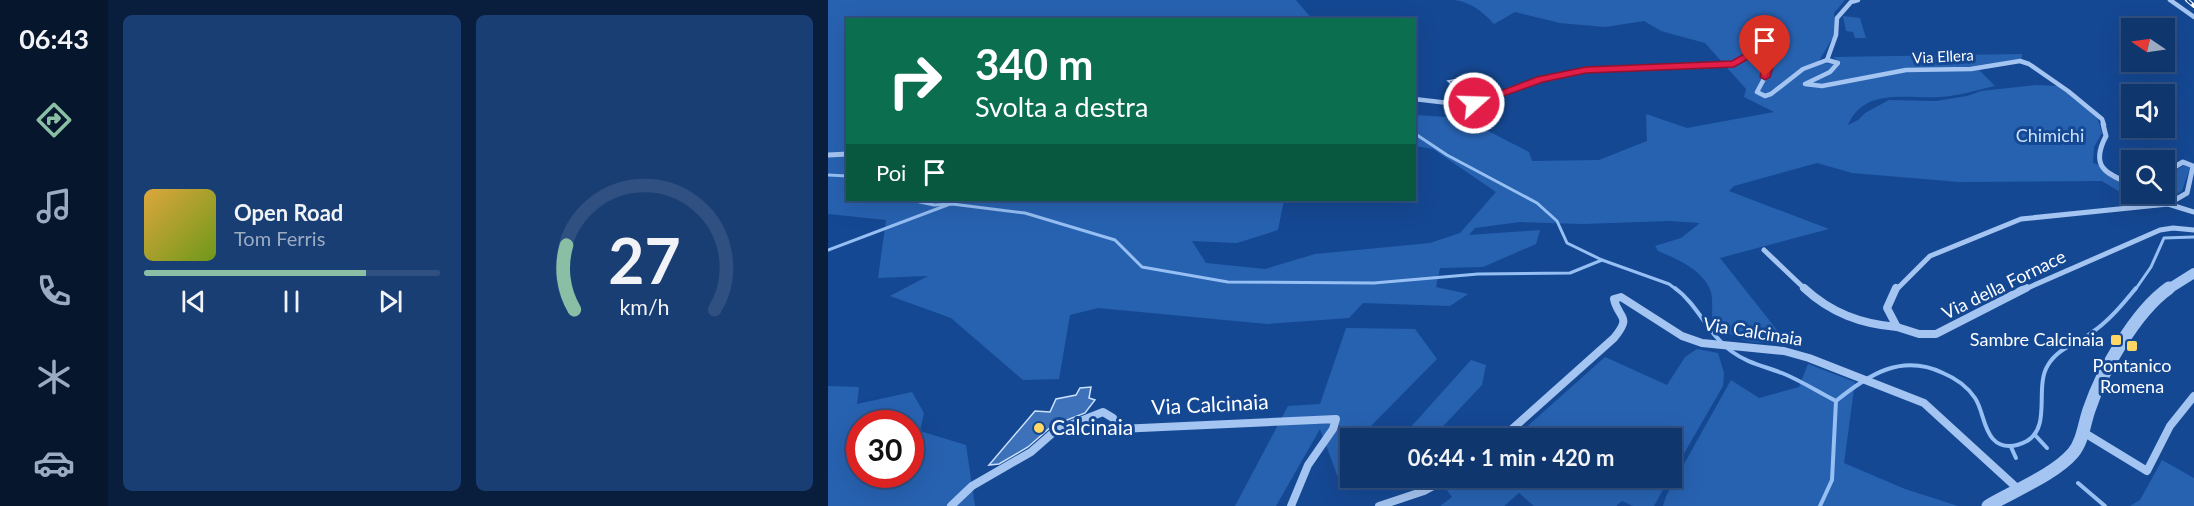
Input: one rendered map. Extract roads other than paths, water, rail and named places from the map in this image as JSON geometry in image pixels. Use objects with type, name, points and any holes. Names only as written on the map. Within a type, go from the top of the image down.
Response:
[{"type":"street","name":"Via Ellera","points":[[1858,0],[1851,3],[1837,18],[1836,35],[1827,60],[1838,63],[1830,72],[1805,84],[1822,86],[1906,70],[1971,69],[2015,60],[2029,64],[2068,91],[2102,119],[2106,136],[2100,148],[2100,164],[2110,176],[2121,180]]},
{"type":"street","points":[[2170,0],[2194,17]]},
{"type":"street","points":[[1474,103],[1540,79],[1586,70],[1734,64],[1768,45],[1774,49],[1765,77],[1757,92],[1765,96],[1771,94],[1803,69],[1827,60]]},
{"type":"street","points":[[1416,99],[1466,105]]},
{"type":"street","points":[[828,155],[846,154]]},
{"type":"street","points":[[2175,167],[2183,162],[2193,166],[2187,193],[2175,200]]},
{"type":"street","points":[[1897,327],[1887,308],[1897,286],[1930,255],[2021,219],[2168,204],[2194,212]]},
{"type":"street","name":"Via della Fornace","points":[[1764,250],[1812,297],[1834,312],[1874,325],[1897,327],[1919,334],[1936,334],[2031,286],[2160,230],[2173,228],[2194,230]]},
{"type":"street","points":[[1988,506],[2063,462],[2074,452],[2101,381],[2126,340],[2156,299],[2194,273]]},
{"type":"street","name":"Via Calcinaia","points":[[1513,428],[1619,333],[1624,316],[1614,299],[1621,297],[1682,336],[1702,343],[1784,351],[1924,403],[2017,488]]},
{"type":"street","points":[[2083,432],[2147,471],[2170,426],[2194,396]]},
{"type":"street","name":"Via Calcinaia","points":[[951,506],[972,486],[1031,452],[1055,431],[1103,412],[1113,418],[1119,429],[1336,419],[1334,428],[1315,453],[1290,506]]},
{"type":"street","points":[[1378,506],[1430,488]]},
{"type":"waterway","points":[[1416,134],[1447,155],[1537,203],[1557,221],[1567,243],[1602,260]]},
{"type":"waterway","points":[[828,175],[846,176]]},
{"type":"waterway","points":[[916,201],[934,205],[950,204]]},
{"type":"waterway","points":[[828,250],[950,204]]},
{"type":"waterway","points":[[950,204],[1025,213],[1115,240],[1142,267],[1228,282],[1374,283],[1478,274],[1570,273],[1602,260]]},
{"type":"waterway","points":[[2135,290],[2151,267],[2164,238],[2194,237]]},
{"type":"waterway","points":[[1602,260],[1669,284],[1677,290]]},
{"type":"waterway","points":[[1675,288],[1731,351],[1749,361],[1789,376],[1836,401]]},
{"type":"waterway","points":[[1836,401],[1860,383],[1886,370],[1899,366],[1928,367],[1952,377],[1972,394],[1993,439],[2005,446],[2018,445],[2035,434],[2039,426],[2042,384],[2044,374],[2052,359],[2103,324],[2136,288]]},
{"type":"waterway","points":[[1820,506],[1832,480],[1836,401]]},
{"type":"waterway","points":[[2035,435],[2047,448]]},
{"type":"waterway","points":[[2011,447],[2016,458]]},
{"type":"waterway","points":[[2078,483],[2105,506]]},
{"type":"railway","points":[[2187,0],[2194,6]]},
{"type":"place","name":"Sambre Calcinaia","points":[[2116,340]]},
{"type":"place","name":"Pontanico Romena","points":[[2132,346]]},
{"type":"place","name":"Calcinaia","points":[[1039,428]]},
{"type":"park label","name":"Chimichi","points":[[2050,136]]}]
